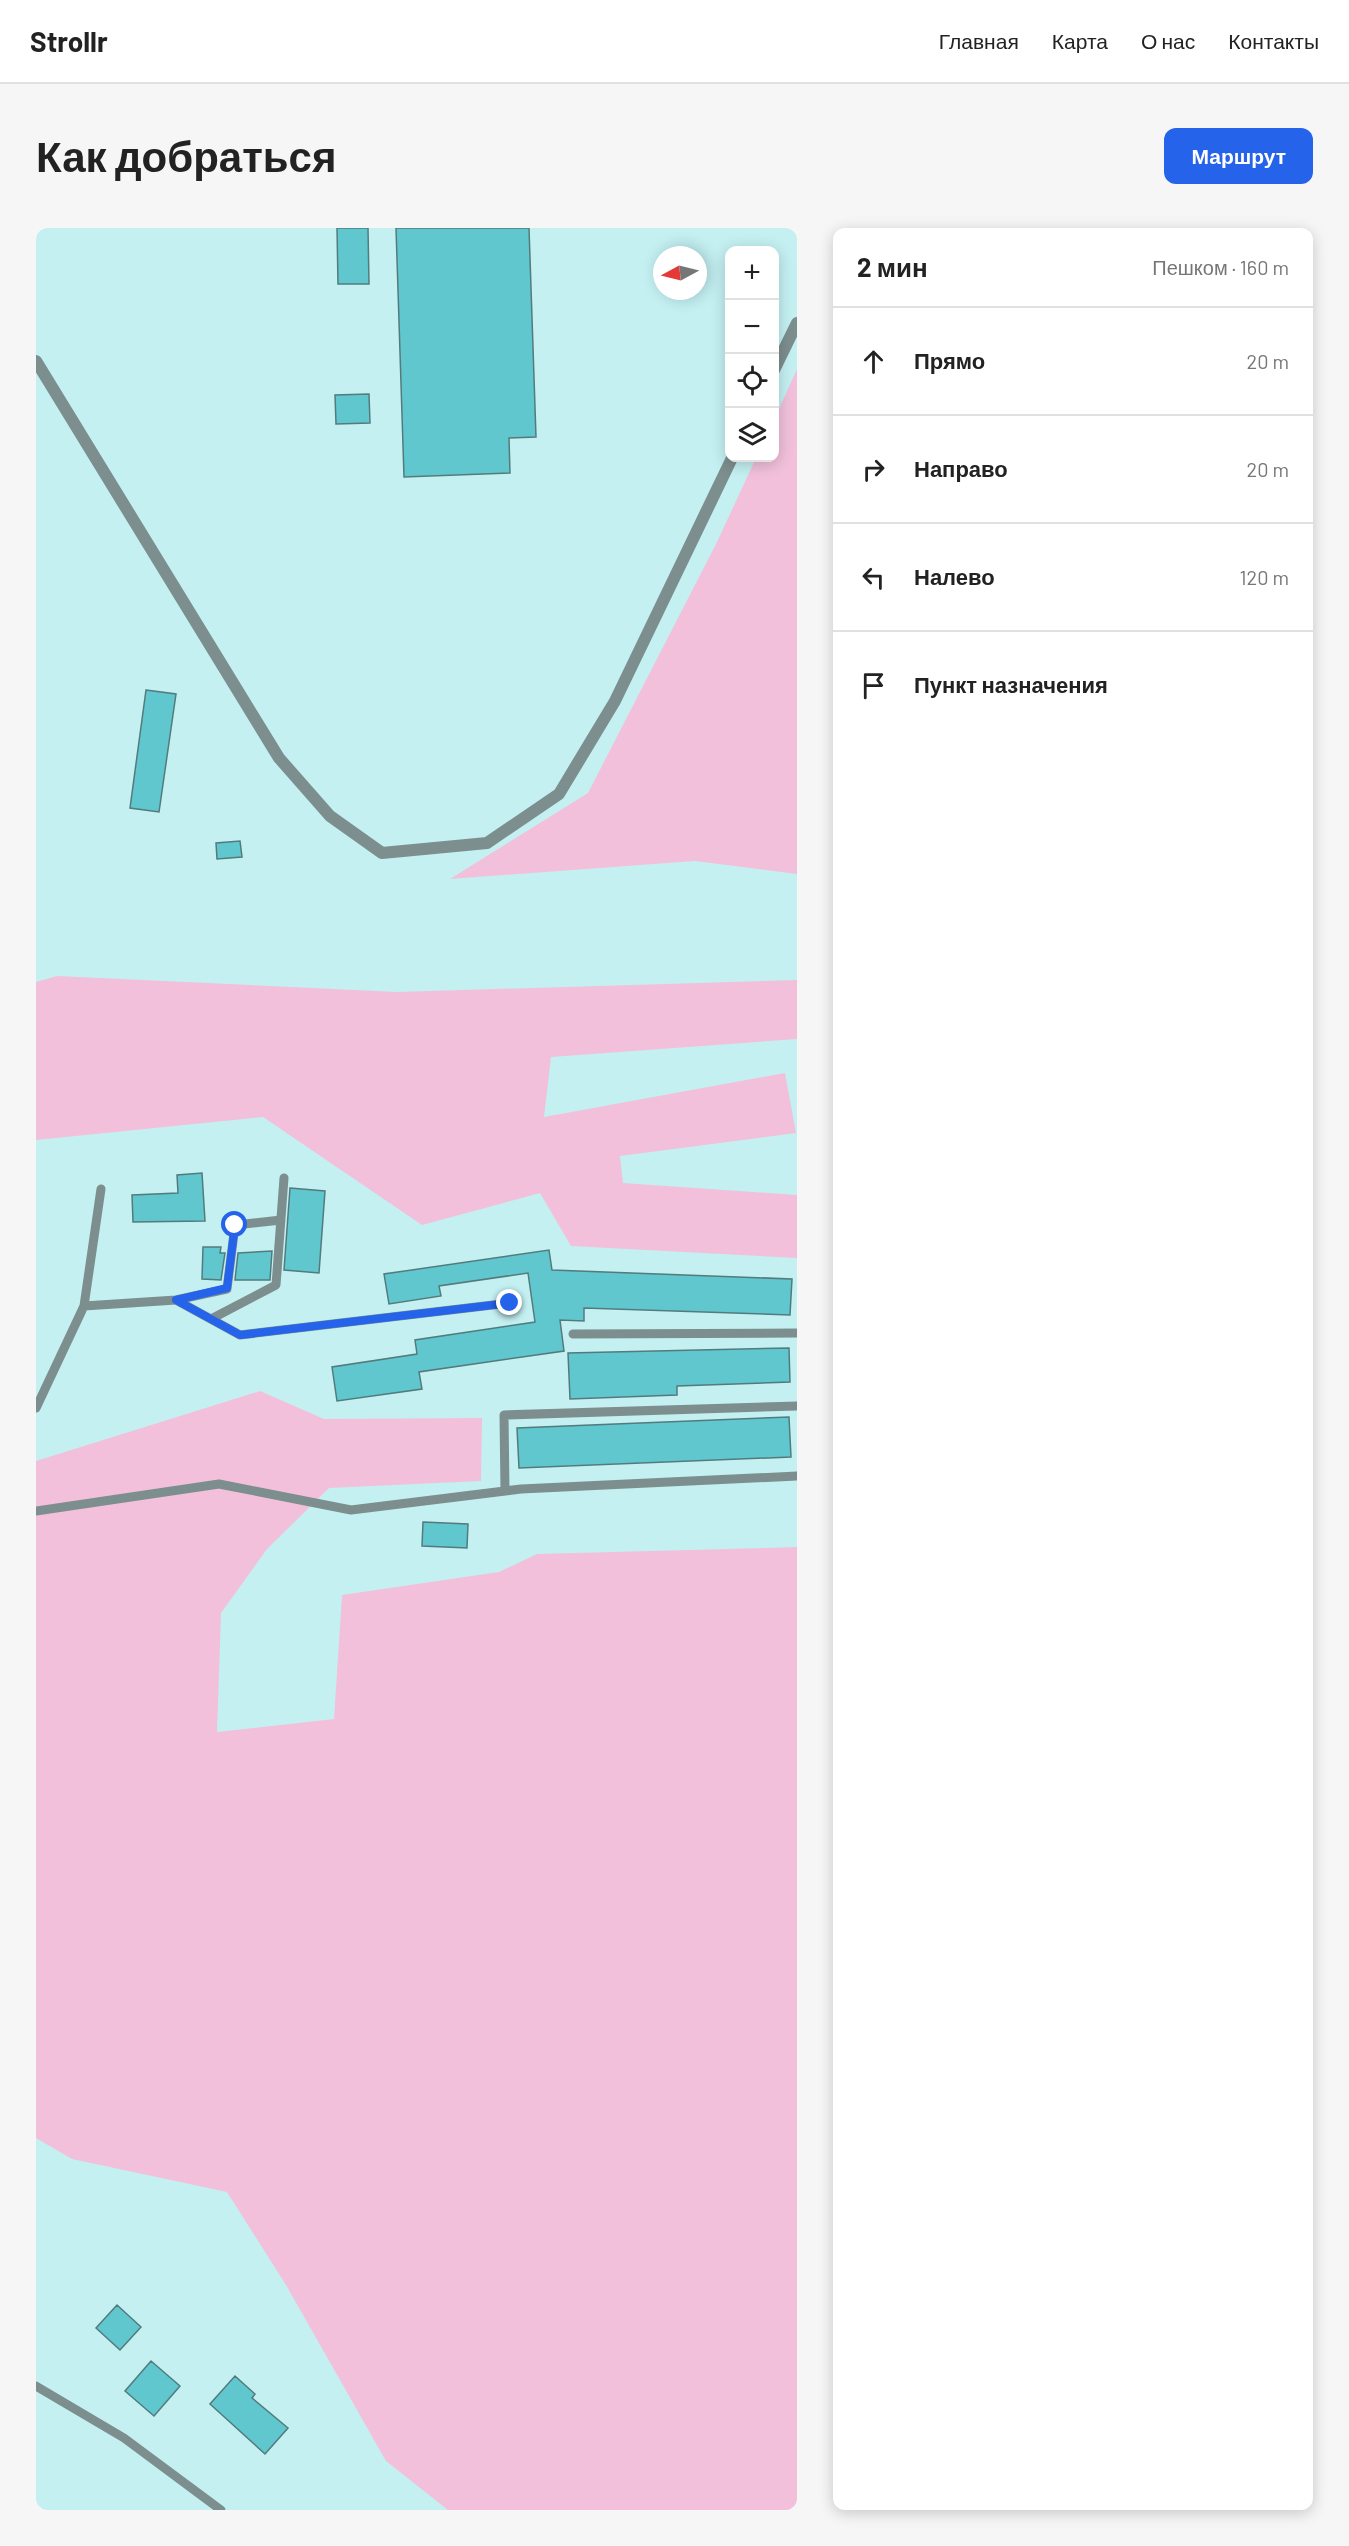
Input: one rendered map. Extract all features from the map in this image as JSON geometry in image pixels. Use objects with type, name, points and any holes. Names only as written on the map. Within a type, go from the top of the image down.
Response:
[{"type":"street","points":[[779,360],[797,323]]},
{"type":"street","points":[[36,361],[279,758],[330,816],[382,853],[487,843],[559,794],[615,701],[730,462]]},
{"type":"lane","points":[[211,1319],[276,1286],[284,1178]]},
{"type":"lane","points":[[36,1408],[84,1306],[101,1190]]},
{"type":"lane","points":[[84,1306],[176,1300],[227,1288],[235,1225],[282,1220]]},
{"type":"lane","points":[[176,1300],[240,1335],[510,1303]]},
{"type":"lane","points":[[573,1334],[797,1333]]},
{"type":"lane","points":[[505,1491],[504,1415],[797,1406]]},
{"type":"lane","points":[[36,1511],[219,1484],[351,1510],[505,1491],[797,1476]]},
{"type":"lane","points":[[36,2386],[124,2438],[221,2510]]},
{"type":"shaded area","points":[[797,369],[797,874],[695,861],[450,879],[588,793],[716,544],[754,462],[779,462],[779,409]]},
{"type":"shaded area","points":[[57,976],[397,992],[797,980],[797,1039],[551,1057],[544,1117],[785,1073],[796,1133],[620,1156],[623,1183],[797,1195],[797,1258],[571,1246],[540,1193],[422,1225],[263,1117],[36,1140],[36,982]]},
{"type":"shaded area","points":[[260,1391],[324,1419],[482,1418],[481,1481],[329,1488],[267,1549],[221,1613],[217,1732],[334,1719],[342,1595],[499,1572],[537,1554],[797,1547],[797,2510],[448,2510],[386,2461],[286,2285],[227,2192],[72,2159],[36,2138],[36,1461]]},
{"type":"building","points":[[337,228],[368,228],[369,284],[338,284]]},
{"type":"building","points":[[396,228],[529,228],[536,437],[509,438],[510,473],[404,477]]},
{"type":"building","points":[[369,394],[370,423],[336,424],[335,395]]},
{"type":"building","points":[[146,690],[176,694],[159,812],[130,808]]},
{"type":"building","points":[[240,841],[242,857],[217,859],[216,843]]},
{"type":"building","points":[[202,1173],[205,1221],[133,1222],[132,1195],[178,1193],[177,1175]]},
{"type":"building","points":[[290,1188],[325,1191],[319,1273],[284,1270]]},
{"type":"building","points":[[203,1247],[221,1247],[220,1253],[225,1253],[221,1280],[202,1279]]},
{"type":"building","points":[[549,1250],[552,1270],[792,1279],[790,1315],[584,1308],[584,1321],[560,1320],[564,1351],[419,1372],[422,1389],[337,1401],[332,1367],[417,1354],[415,1340],[535,1322],[528,1273],[439,1286],[441,1296],[389,1304],[384,1274]]},
{"type":"building","points":[[272,1251],[270,1280],[235,1280],[238,1253]]},
{"type":"building","points":[[789,1348],[790,1382],[677,1386],[677,1395],[570,1399],[568,1353]]},
{"type":"building","points":[[789,1417],[791,1457],[519,1468],[517,1428]]},
{"type":"building","points":[[423,1522],[468,1524],[467,1548],[422,1546]]},
{"type":"building","points":[[117,2305],[141,2327],[120,2350],[96,2328]]},
{"type":"building","points":[[151,2361],[180,2386],[154,2416],[125,2391]]},
{"type":"building","points":[[235,2376],[255,2394],[252,2398],[288,2428],[265,2454],[210,2404]]},
{"type":"route","points":[[235,1225],[227,1288],[176,1300],[240,1335],[510,1303]]}]
